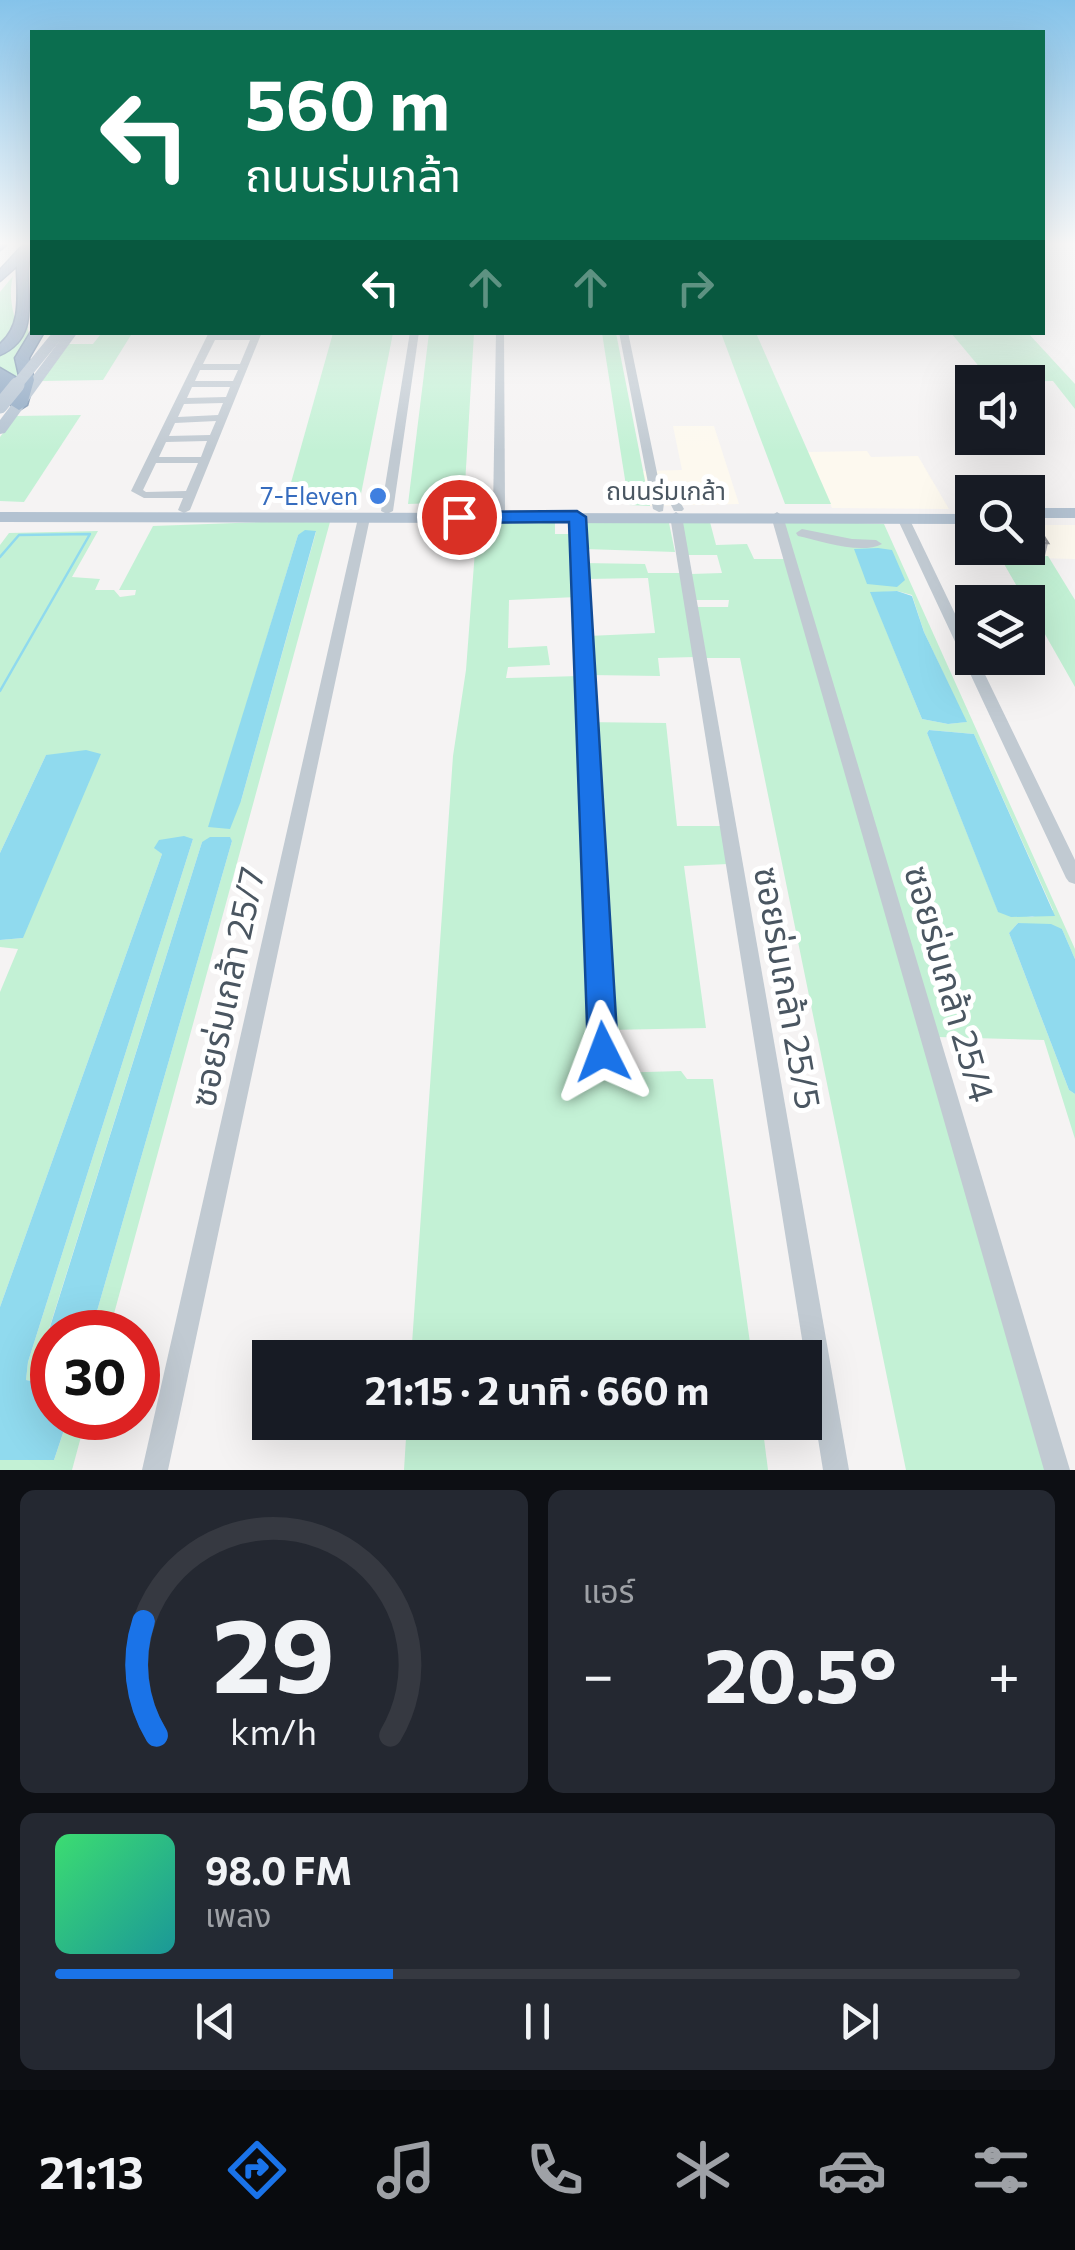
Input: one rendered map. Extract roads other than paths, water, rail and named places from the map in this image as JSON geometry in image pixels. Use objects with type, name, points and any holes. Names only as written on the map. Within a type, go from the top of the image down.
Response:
[{"type":"highway","points":[[0,351],[16,338],[24,325],[24,314]]},
{"type":"highway","points":[[19,405],[27,380],[22,358],[36,335]]},
{"type":"highway","points":[[0,372],[10,378],[0,393]]},
{"type":"main road","points":[[0,406],[58,335]]},
{"type":"main road","points":[[0,430],[70,335]]},
{"type":"main road","name":"ถนนร่มเกล้า","points":[[0,514],[188,502],[387,510],[668,509],[955,516]]},
{"type":"main road","name":"ถนนร่มเกล้า","points":[[0,514],[577,517],[668,509],[776,516],[955,516]]},
{"type":"main road","points":[[1045,516],[1075,517]]},
{"type":"street","points":[[212,335],[257,335],[188,502],[138,493],[212,335]]},
{"type":"street","points":[[387,510],[415,335]]},
{"type":"street","points":[[500,335],[500,510]]},
{"type":"street","name":"ซอยร่มเกล้า 25/5","points":[[624,335],[668,509],[836,1470]]},
{"type":"street","points":[[197,367],[244,366]]},
{"type":"street","points":[[189,384],[236,384]]},
{"type":"street","points":[[181,401],[230,400]]},
{"type":"street","points":[[172,420],[222,418]]},
{"type":"street","points":[[163,438],[214,438]]},
{"type":"street","points":[[153,460],[205,460]]},
{"type":"street","name":"ซอยร่มเกล้า 25/4","points":[[776,516],[1057,1470]]},
{"type":"street","points":[[577,517],[603,1052]]},
{"type":"street","name":"ซอยร่มเกล้า 25/7","points":[[155,1470],[364,518]]},
{"type":"street","points":[[903,518],[1075,878]]},
{"type":"street","points":[[802,533],[852,544],[876,544]]},
{"type":"water","points":[[305,530],[316,531],[241,801],[230,829],[208,827],[298,535]]},
{"type":"water","points":[[854,549],[892,550],[905,580],[897,587],[867,584]]},
{"type":"water","points":[[897,591],[912,596],[924,632],[967,722],[948,724],[922,719],[870,592]]},
{"type":"water","points":[[929,730],[974,734],[1055,916],[1011,917],[998,912]]},
{"type":"water","points":[[86,750],[101,754],[23,938],[0,940],[0,853],[46,755]]},
{"type":"water","points":[[184,836],[193,839],[44,1310],[30,1310],[26,1380],[30,1381],[30,1440],[61,1440],[54,1460],[0,1460],[0,1307],[162,854],[154,848],[159,840]]},
{"type":"water","points":[[210,837],[230,837],[232,841],[97,1310],[55,1310],[202,842]]},
{"type":"water","points":[[1018,923],[1051,924],[1062,929],[1075,959],[1075,1094],[1069,1090],[1009,933]]},
{"type":"waterway","points":[[0,557],[19,535],[90,534],[0,691]]},
{"type":"place","name":"7-Eleven","points":[[378,496]]}]
